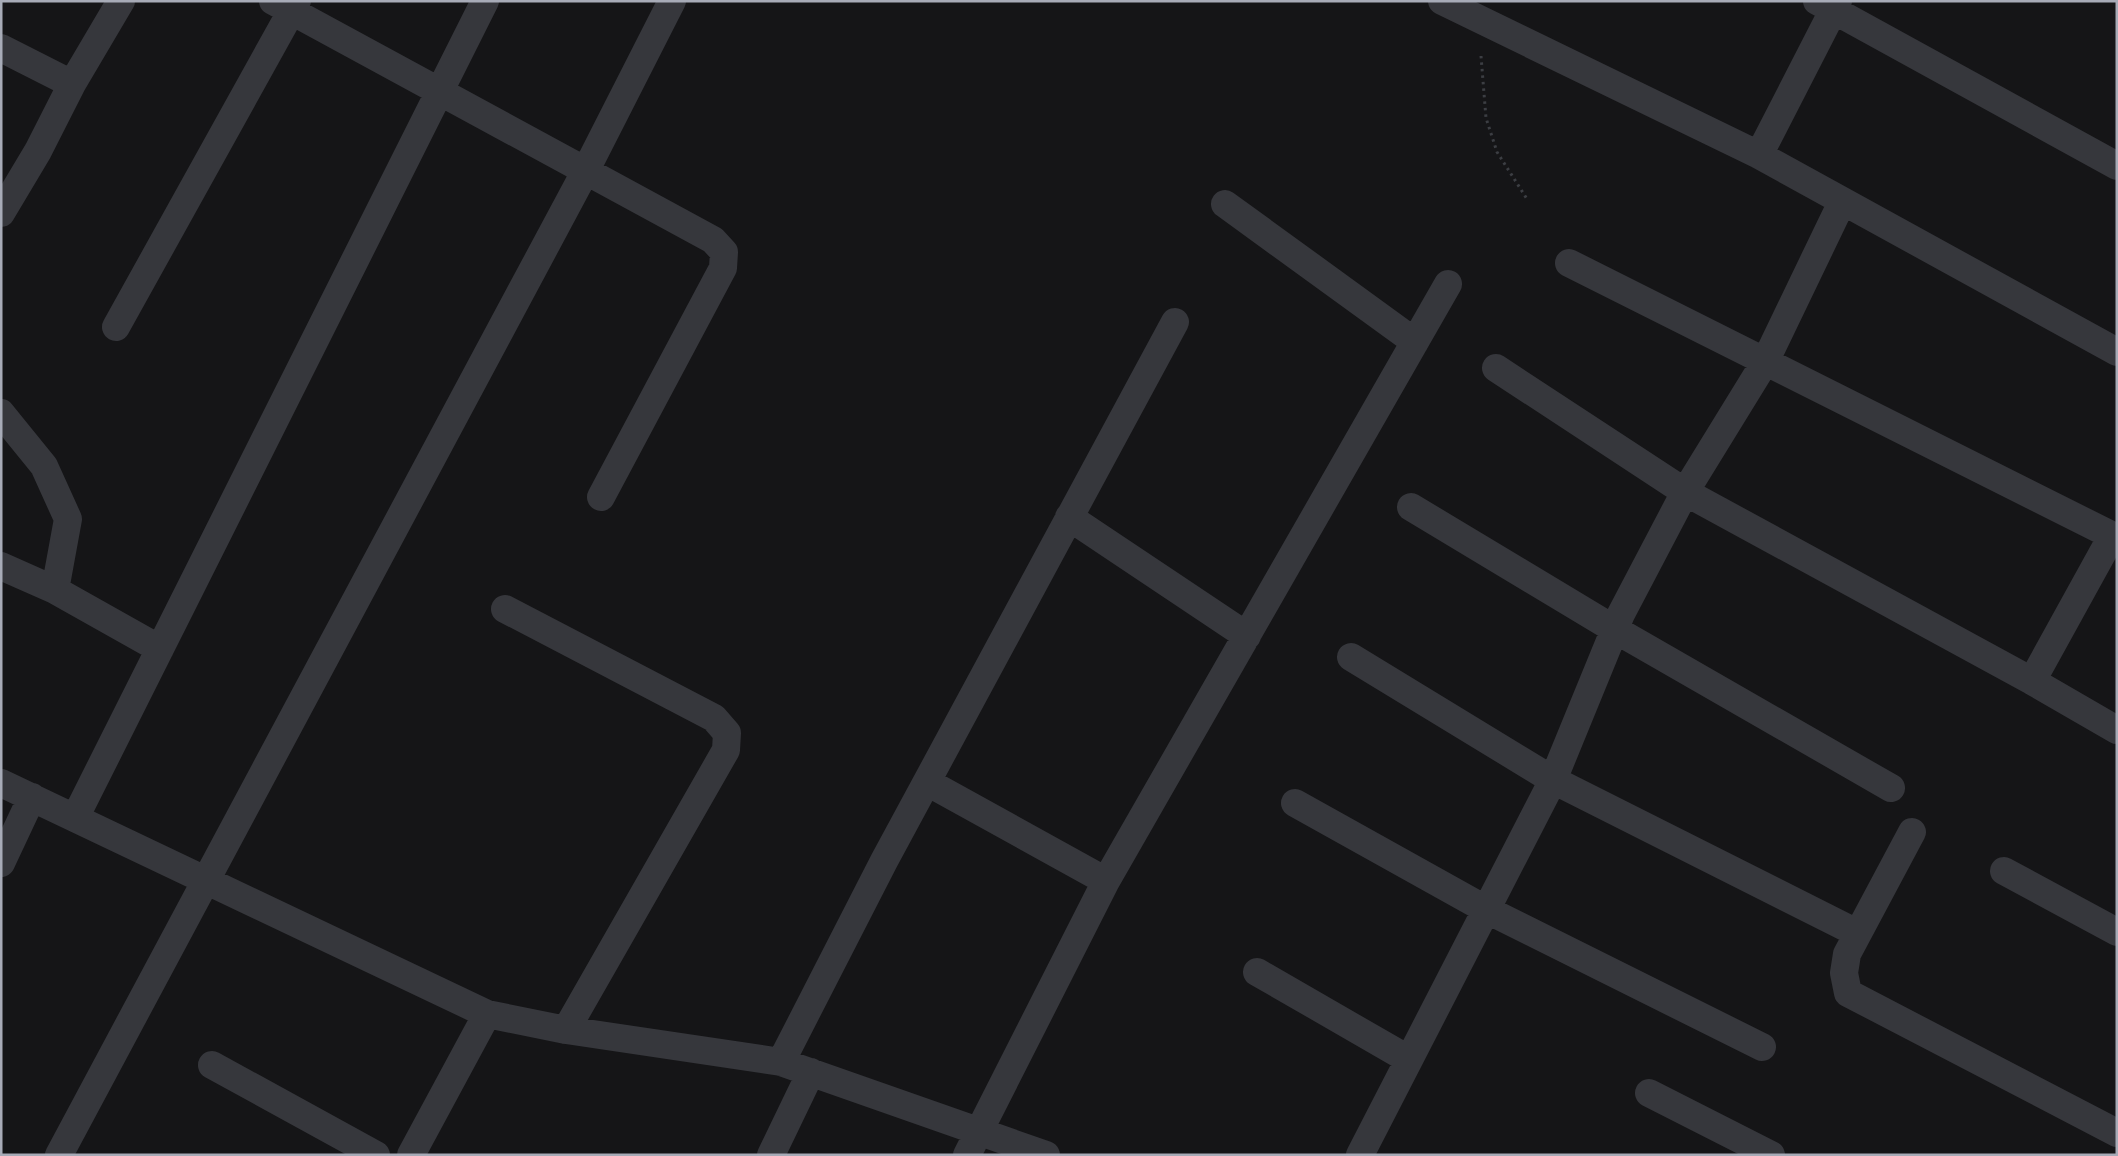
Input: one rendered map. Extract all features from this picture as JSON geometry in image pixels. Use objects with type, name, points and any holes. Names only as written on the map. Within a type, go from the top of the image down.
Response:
[{"type":"street","points":[[1,214],[38,151],[72,84],[122,1]]},
{"type":"street","points":[[75,818],[485,1]]},
{"type":"street","points":[[59,1155],[586,170],[672,1]]},
{"type":"street","points":[[1442,1],[1759,155],[2117,352]]},
{"type":"street","points":[[116,327],[287,4],[439,91],[714,240],[724,252],[723,268],[601,497]]},
{"type":"street","points":[[1759,155],[1830,4],[2117,166]]},
{"type":"street","points":[[1,48],[72,84]]},
{"type":"street","points":[[1360,1155],[1553,780],[1614,629],[1685,492],[1765,362],[1842,202]]},
{"type":"street","points":[[1225,204],[1415,342]]},
{"type":"street","points":[[1570,263],[2115,537],[2032,681]]},
{"type":"street","points":[[973,1143],[1106,882],[1448,284]]},
{"type":"street","points":[[781,1062],[926,782],[1175,322]]},
{"type":"street","points":[[1496,368],[1685,492],[2032,681],[2117,730]]},
{"type":"street","points":[[1,413],[44,466],[68,519],[56,590]]},
{"type":"street","points":[[1411,507],[1614,629],[1891,788]]},
{"type":"street","points":[[1069,517],[1247,636]]},
{"type":"street","points":[[1,566],[56,590],[160,649]]},
{"type":"street","points":[[505,609],[714,718],[727,733],[726,750],[566,1030]]},
{"type":"street","points":[[1351,657],[1553,780],[1856,932]]},
{"type":"street","points":[[926,782],[1106,882]]},
{"type":"street","points":[[1,783],[487,1014],[566,1030],[781,1062],[811,1072],[973,1143],[1046,1155]]},
{"type":"street","points":[[1,863],[32,797]]},
{"type":"street","points":[[1295,803],[1487,910],[1762,1047]]},
{"type":"street","points":[[1912,832],[1856,932],[1847,954],[1844,972],[1848,993],[2117,1133]]},
{"type":"street","points":[[2004,870],[2117,932]]},
{"type":"street","points":[[1257,972],[1408,1059]]},
{"type":"street","points":[[411,1155],[487,1014]]},
{"type":"street","points":[[212,1065],[376,1155]]},
{"type":"street","points":[[771,1155],[811,1072]]},
{"type":"street","points":[[1649,1093],[1771,1155]]},
{"type":"path","points":[[1478,19],[1486,118],[1497,152],[1527,200]]}]
